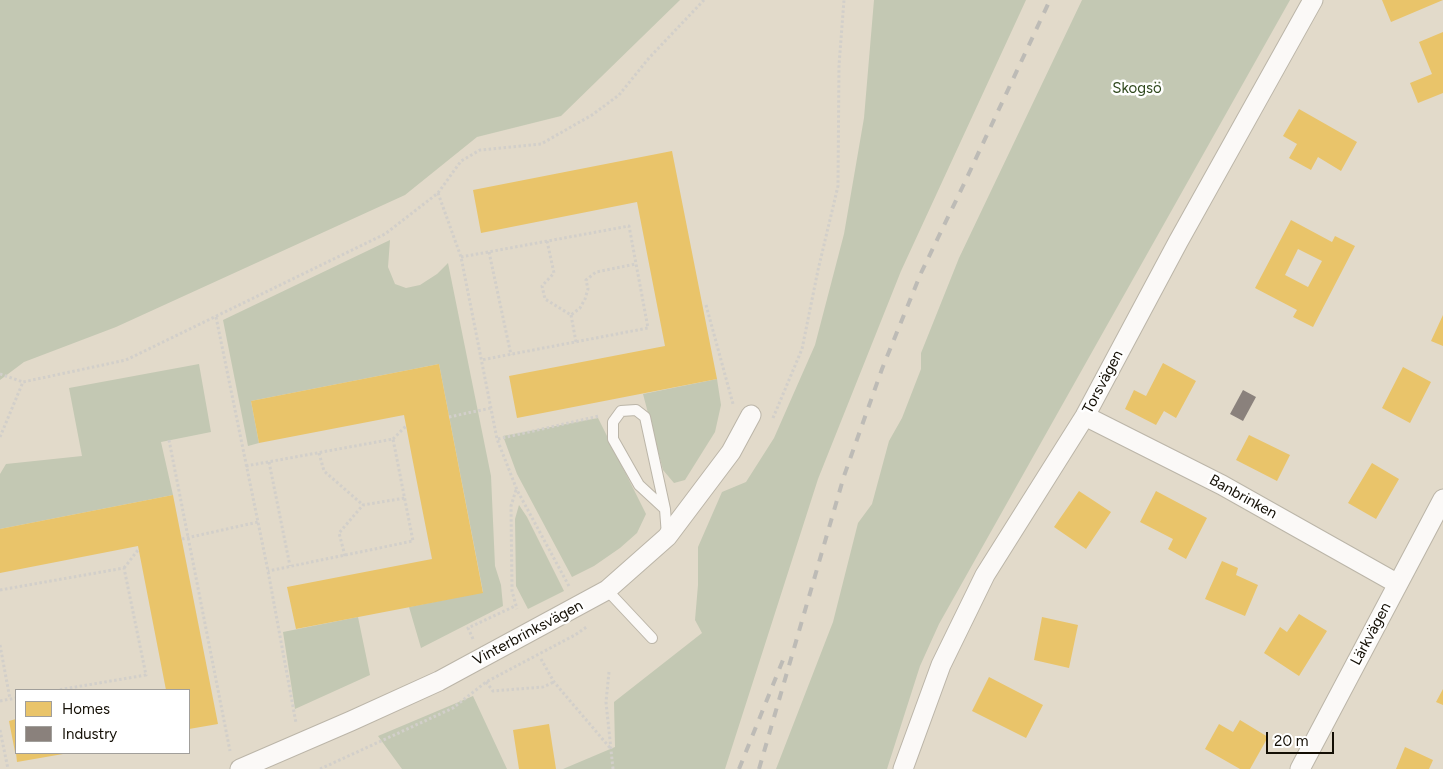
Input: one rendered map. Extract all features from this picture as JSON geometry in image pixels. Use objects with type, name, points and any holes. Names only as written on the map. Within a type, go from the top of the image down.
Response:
[{"type":"street","name":"Torsvägen","points":[[903,769],[941,665],[985,575],[1085,416],[1178,242],[1313,0]]},
{"type":"street","name":"Vinterbrinksvägen","points":[[236,761],[342,725],[439,681],[608,590],[667,537],[731,452],[750,415]]},
{"type":"street","name":"Banbrinken","points":[[1085,416],[1222,485],[1398,584]]},
{"type":"street","name":"Lärkvägen","points":[[1300,769],[1443,498]]},
{"type":"lane","points":[[665,508],[639,485],[613,439],[613,422],[622,411],[636,410],[645,417],[665,508],[667,537]]},
{"type":"lane","points":[[608,590],[652,638]]},
{"type":"path","points":[[0,374],[23,382],[126,360],[385,234],[438,193],[461,162],[480,150],[542,144],[592,115],[619,95],[649,58],[704,0]]},
{"type":"path","points":[[770,424],[802,349],[838,186],[839,65],[844,0]]},
{"type":"path","points":[[438,193],[461,257],[497,439],[517,490],[571,591]]},
{"type":"path","points":[[461,257],[629,226],[648,328],[480,360]]},
{"type":"path","points":[[547,241],[554,273],[542,286],[545,299],[571,315],[576,342]]},
{"type":"path","points":[[489,252],[510,355]]},
{"type":"path","points":[[571,315],[580,308],[585,298],[588,289],[586,280],[596,272],[636,264]]},
{"type":"path","points":[[706,305],[733,404]]},
{"type":"path","points":[[216,317],[297,725]]},
{"type":"path","points":[[0,437],[23,382]]},
{"type":"path","points":[[449,417],[491,408]]},
{"type":"path","points":[[497,439],[622,411]]},
{"type":"path","points":[[246,466],[393,439],[406,426]]},
{"type":"path","points":[[268,572],[413,542],[393,439]]},
{"type":"path","points":[[169,440],[236,761]]},
{"type":"path","points":[[319,453],[324,471],[363,505]]},
{"type":"path","points":[[269,462],[290,566]]},
{"type":"path","points":[[474,643],[468,628],[516,607],[512,591],[511,506],[517,490]]},
{"type":"path","points":[[345,556],[339,533],[363,505],[405,498]]},
{"type":"path","points":[[182,539],[258,522]]},
{"type":"path","points":[[0,590],[124,568],[138,550]]},
{"type":"path","points":[[64,689],[146,675],[124,568]]},
{"type":"path","points":[[0,645],[10,698]]},
{"type":"path","points":[[542,659],[554,682],[611,749]]},
{"type":"path","points":[[609,672],[606,702],[613,769]]},
{"type":"path","points":[[320,769],[453,708],[486,682],[493,691],[500,691],[543,687],[554,682]]},
{"type":"path","points":[[0,700],[15,698]]},
{"type":"path","points":[[0,730],[8,769]]},
{"type":"green space","points":[[0,0],[680,0],[561,116],[477,137],[405,195],[116,327],[24,362],[0,380]]},
{"type":"green space","points":[[874,0],[1026,0],[901,271],[818,479],[725,769],[563,769],[615,747],[614,702],[702,633],[695,620],[698,585],[698,547],[722,492],[746,482],[774,438],[815,345],[844,234],[864,118]]},
{"type":"green space","name":"Skogsö","points":[[1082,0],[1290,0],[939,624],[920,666],[887,769],[776,769],[833,622],[858,523],[872,504],[889,441],[902,418],[921,369],[921,353],[959,258]]},
{"type":"green space","points":[[390,240],[388,267],[395,284],[406,288],[420,285],[437,274],[448,263],[491,476],[495,566],[501,585],[503,606],[421,648],[409,607],[483,592],[439,364],[251,401],[259,443],[248,446],[223,320]]},
{"type":"green space","points":[[199,364],[211,432],[161,442],[173,495],[0,529],[0,474],[6,464],[82,456],[69,388]]},
{"type":"green space","points":[[717,379],[721,405],[715,432],[685,480],[674,483],[663,470],[643,394]]},
{"type":"green space","points":[[598,418],[646,514],[637,533],[620,548],[594,566],[572,577],[517,474],[503,436]]},
{"type":"green space","points":[[519,505],[527,517],[564,591],[528,609],[516,586],[515,519]]},
{"type":"green space","points":[[358,617],[370,675],[295,709],[283,632]]},
{"type":"green space","points":[[473,696],[507,769],[402,769],[378,736]]},
{"type":"building: Homes","points":[[1382,0],[1443,0],[1391,22]]},
{"type":"building: Homes","points":[[1443,32],[1443,93],[1418,103],[1410,83],[1432,74],[1419,42]]},
{"type":"building: Homes","points":[[1299,109],[1357,142],[1341,171],[1318,157],[1311,170],[1289,158],[1297,144],[1283,136]]},
{"type":"building: Homes","points":[[672,151],[717,379],[517,418],[509,376],[665,346],[637,202],[481,233],[473,190]]},
{"type":"building: Homes","points":[[1291,220],[1332,242],[1335,236],[1355,246],[1313,327],[1293,317],[1297,310],[1255,288]],"holes":[[[1298,249],[1322,261],[1308,287],[1285,275]]]},
{"type":"building: Homes","points":[[1443,315],[1443,346],[1431,341]]},
{"type":"building: Homes","points":[[1163,363],[1196,381],[1176,418],[1164,411],[1156,425],[1125,409],[1134,390],[1146,396]]},
{"type":"building: Homes","points":[[439,364],[483,593],[296,629],[287,587],[432,559],[404,415],[259,443],[251,401]]},
{"type":"building: Homes","points":[[1403,367],[1431,382],[1410,423],[1382,408]]},
{"type":"building: Homes","points":[[1249,435],[1290,455],[1277,481],[1236,460]]},
{"type":"building: Homes","points":[[1372,463],[1399,479],[1376,519],[1348,503]]},
{"type":"building: Homes","points":[[1079,491],[1111,512],[1086,549],[1054,527]]},
{"type":"building: Homes","points":[[1156,491],[1207,518],[1186,559],[1168,549],[1173,539],[1140,522]]},
{"type":"building: Homes","points":[[173,495],[218,724],[190,729],[190,689],[166,689],[138,546],[0,573],[0,529]]},
{"type":"building: Homes","points":[[1222,561],[1238,568],[1236,575],[1258,585],[1245,616],[1205,599]]},
{"type":"building: Homes","points":[[1299,614],[1327,631],[1299,676],[1264,653],[1280,627],[1287,632]]},
{"type":"building: Homes","points":[[1042,617],[1078,625],[1069,668],[1034,660]]},
{"type":"building: Homes","points":[[989,677],[1043,705],[1026,738],[972,711]]},
{"type":"building: Homes","points":[[1443,689],[1443,705],[1436,702]]},
{"type":"building: Homes","points":[[15,719],[15,752],[9,721]]},
{"type":"building: Homes","points":[[1240,720],[1268,737],[1250,769],[1240,769],[1205,749],[1219,724],[1233,732]]},
{"type":"building: Homes","points":[[549,724],[556,769],[519,769],[513,730]]},
{"type":"building: Homes","points":[[1405,747],[1433,760],[1429,769],[1396,769]]},
{"type":"building: Homes","points":[[16,754],[63,754],[17,762]]},
{"type":"building: Industry","points":[[1243,390],[1256,397],[1243,421],[1230,414]]},
{"type":"railway","points":[[759,769],[844,476],[882,369],[921,273],[1050,0]]},
{"type":"railway","points":[[739,769],[785,655]]}]
